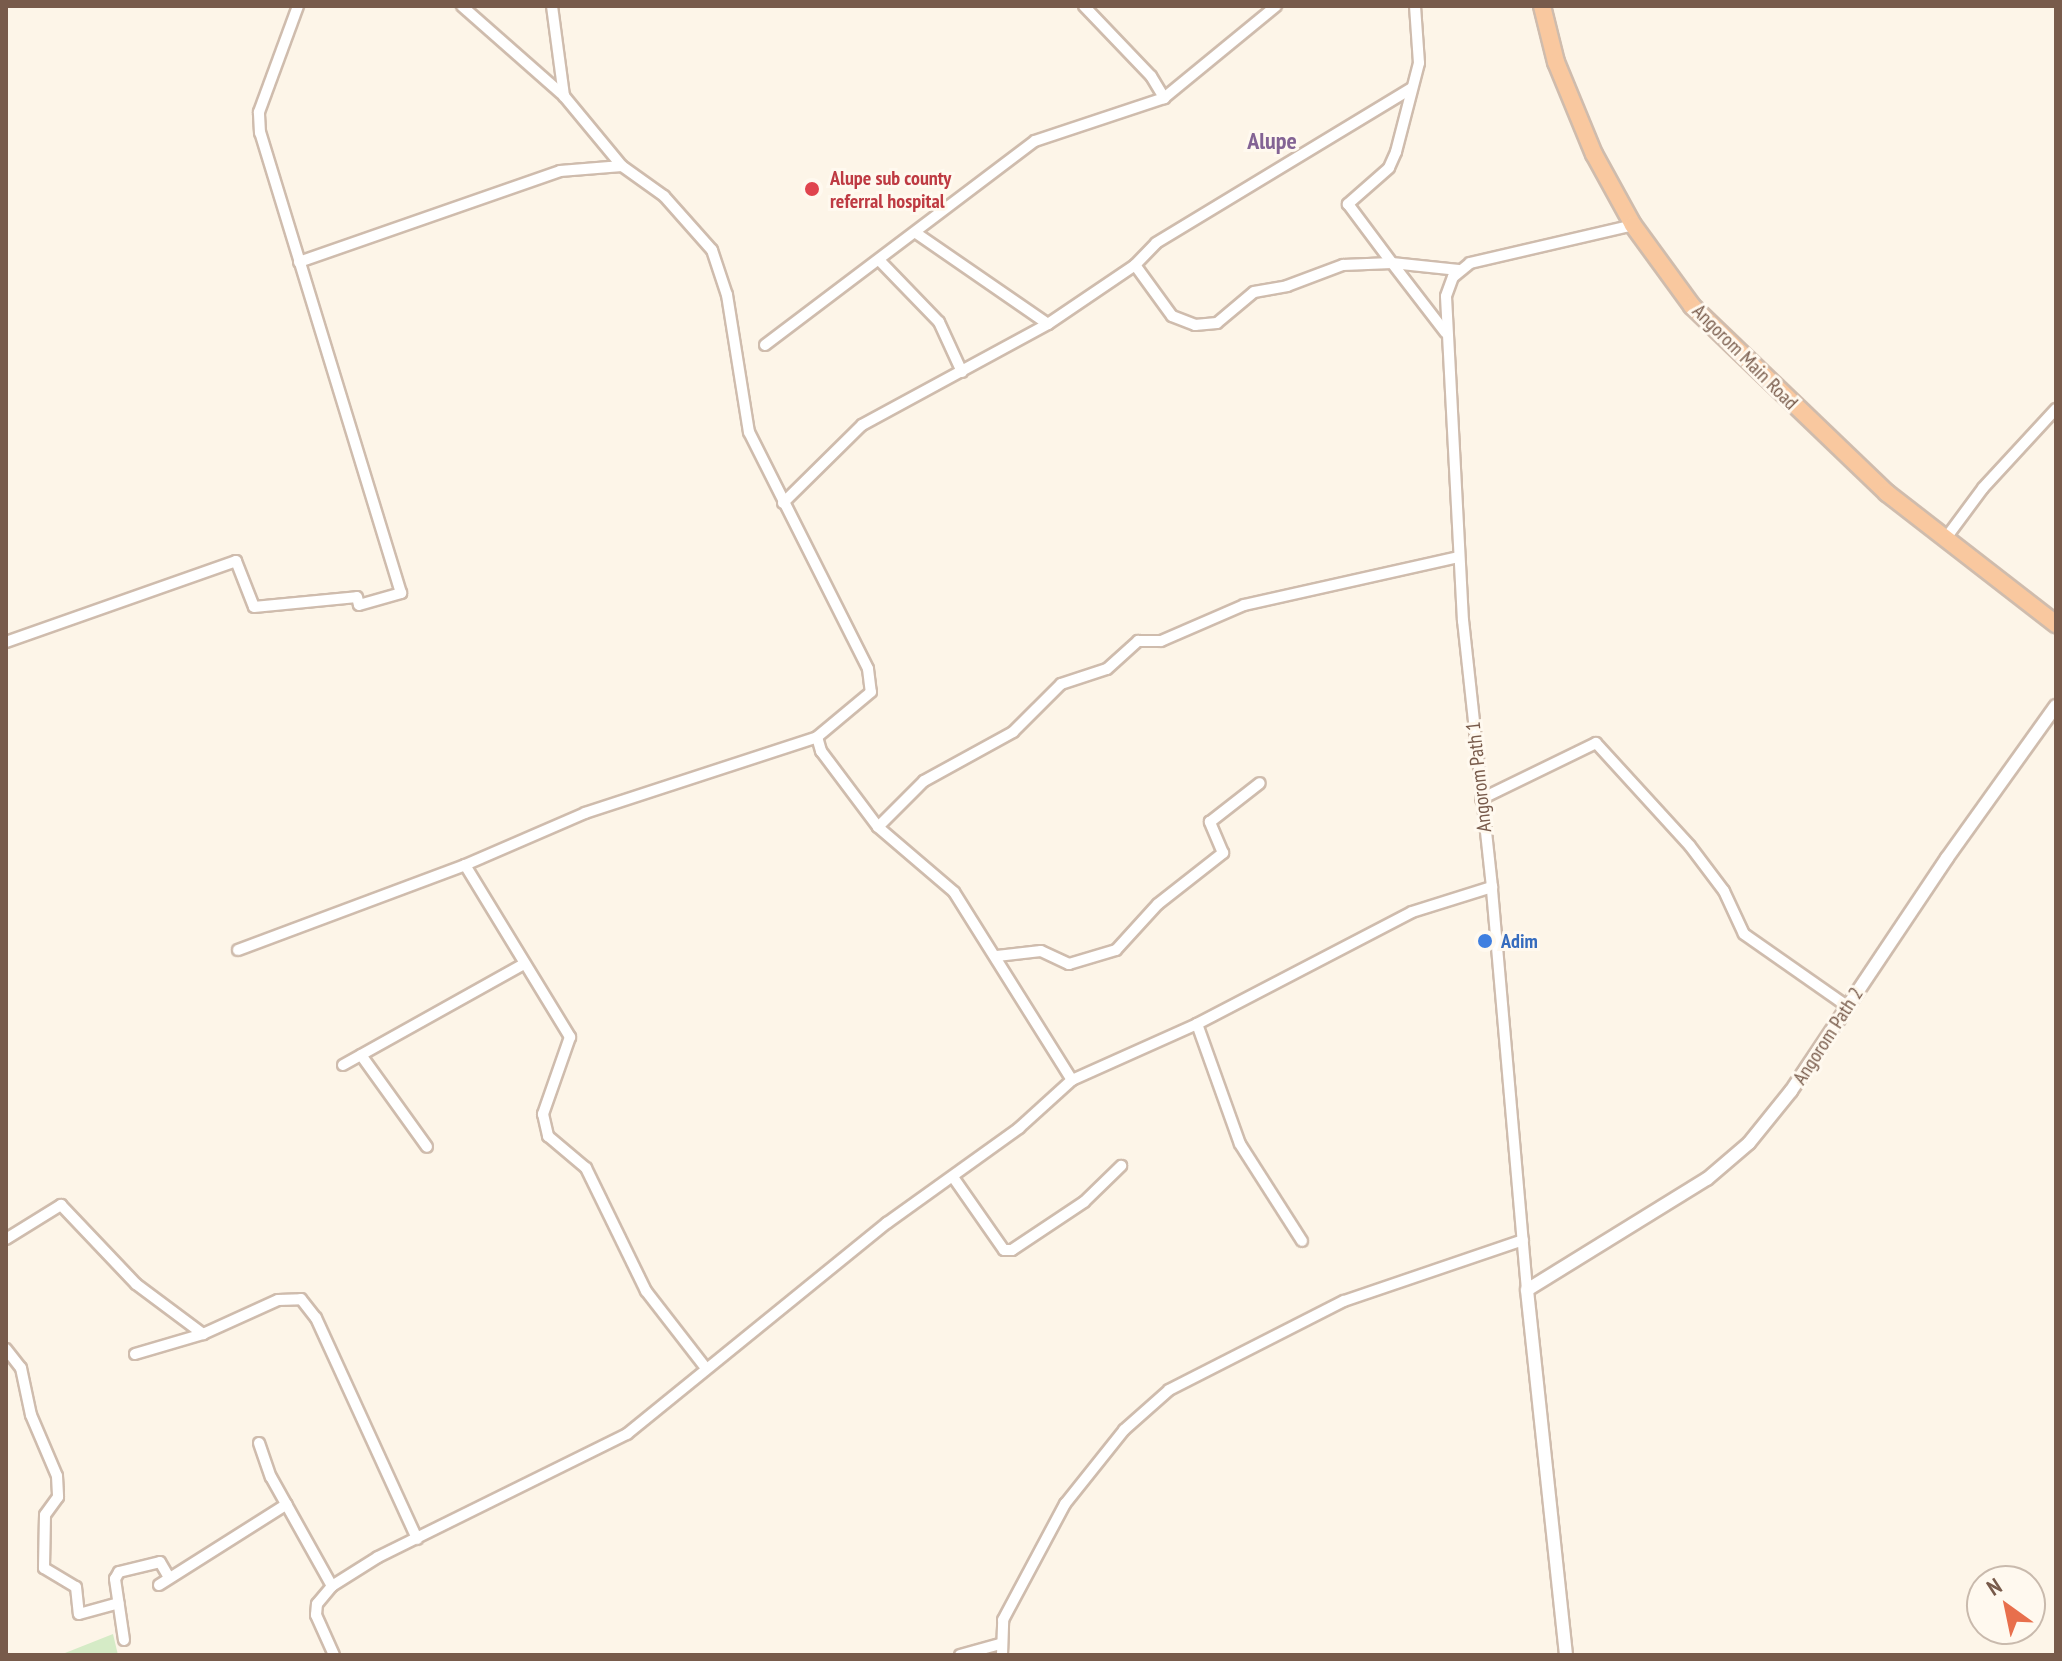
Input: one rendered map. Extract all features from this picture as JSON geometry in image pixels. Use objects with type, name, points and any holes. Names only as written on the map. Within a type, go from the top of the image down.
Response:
[{"type":"highway","name":"Angorom Main Road","points":[[1542,6],[1579,119],[1633,225],[1723,339],[1887,493],[2056,624]]},
{"type":"street","points":[[6,642],[236,561],[254,607],[357,597],[359,605],[401,593],[260,133],[259,112],[298,6]]},
{"type":"street","points":[[238,950],[465,865],[585,813],[817,737],[871,692],[868,669],[749,432],[727,295],[712,250],[664,196],[622,166],[564,96],[462,6]]},
{"type":"street","points":[[552,6],[564,96]]},
{"type":"street","points":[[1084,6],[1151,76],[1164,98]]},
{"type":"street","points":[[765,345],[1035,141],[1164,98],[1276,6]]},
{"type":"street","points":[[1415,6],[1419,54],[1413,87],[1389,168],[1348,204],[1446,333]]},
{"type":"street","points":[[783,503],[862,425],[1048,324],[1135,265],[1156,243],[1413,87]]},
{"type":"street","points":[[299,262],[560,171],[622,166]]},
{"type":"street","points":[[1135,265],[1172,316],[1195,325],[1217,323],[1254,292],[1287,286],[1347,264],[1392,263],[1459,270],[1484,259],[1633,225]]},
{"type":"street","points":[[916,233],[1048,324]]},
{"type":"street","points":[[880,261],[939,322],[962,372]]},
{"type":"street","name":"Angorom Path 1","points":[[1459,270],[1448,287],[1446,333],[1459,557],[1527,1290],[1566,1655]]},
{"type":"street","points":[[1946,538],[1983,488],[2056,409]]},
{"type":"street","points":[[878,827],[924,781],[991,748],[1061,684],[1107,669],[1138,641],[1161,641],[1244,605],[1459,557]]},
{"type":"street","name":"Angorom Path 2","points":[[1527,1290],[1732,1159],[1791,1091],[2056,706]]},
{"type":"street","points":[[817,737],[821,751],[878,827],[954,892],[1072,1080]]},
{"type":"street","points":[[1481,799],[1596,743],[1690,846],[1724,891],[1744,934],[1847,1006]]},
{"type":"street","points":[[997,956],[1041,951],[1069,964],[1116,950],[1158,904],[1223,853],[1210,822],[1260,783]]},
{"type":"street","points":[[465,865],[570,1037],[543,1114],[548,1136],[586,1168],[646,1291],[705,1367]]},
{"type":"street","points":[[334,1655],[316,1615],[317,1604],[332,1586],[417,1539],[627,1434],[705,1367],[953,1177],[1072,1080],[1197,1024],[1412,912],[1492,887]]},
{"type":"street","points":[[343,1065],[524,964]]},
{"type":"street","points":[[1197,1024],[1240,1144],[1302,1241]]},
{"type":"street","points":[[361,1055],[427,1147]]},
{"type":"street","points":[[953,1177],[1004,1250],[1012,1250],[1084,1202],[1121,1166]]},
{"type":"street","points":[[6,1239],[61,1205],[136,1284],[203,1334]]},
{"type":"street","points":[[960,1655],[1001,1650],[1003,1620],[1065,1504],[1124,1430],[1169,1390],[1344,1301],[1523,1240]]},
{"type":"street","points":[[135,1354],[203,1334],[278,1300],[301,1299],[316,1318],[417,1539]]},
{"type":"street","points":[[6,1349],[21,1368],[31,1415],[57,1476],[58,1497],[45,1515],[44,1568],[76,1587],[79,1614],[119,1603]]},
{"type":"street","points":[[259,1443],[287,1504],[332,1586]]},
{"type":"street","points":[[159,1585],[168,1576],[287,1504]]},
{"type":"street","points":[[124,1640],[115,1579],[119,1572],[160,1562],[168,1576]]},
{"type":"green space","points":[[113,1634],[118,1655],[60,1655]]},
{"type":"place","name":"Alupe sub county referral hospital","points":[[812,189]]},
{"type":"place","name":"Adim","points":[[1485,941]]},
{"type":"district","name":"Alupe","points":[[1272,141]]}]
